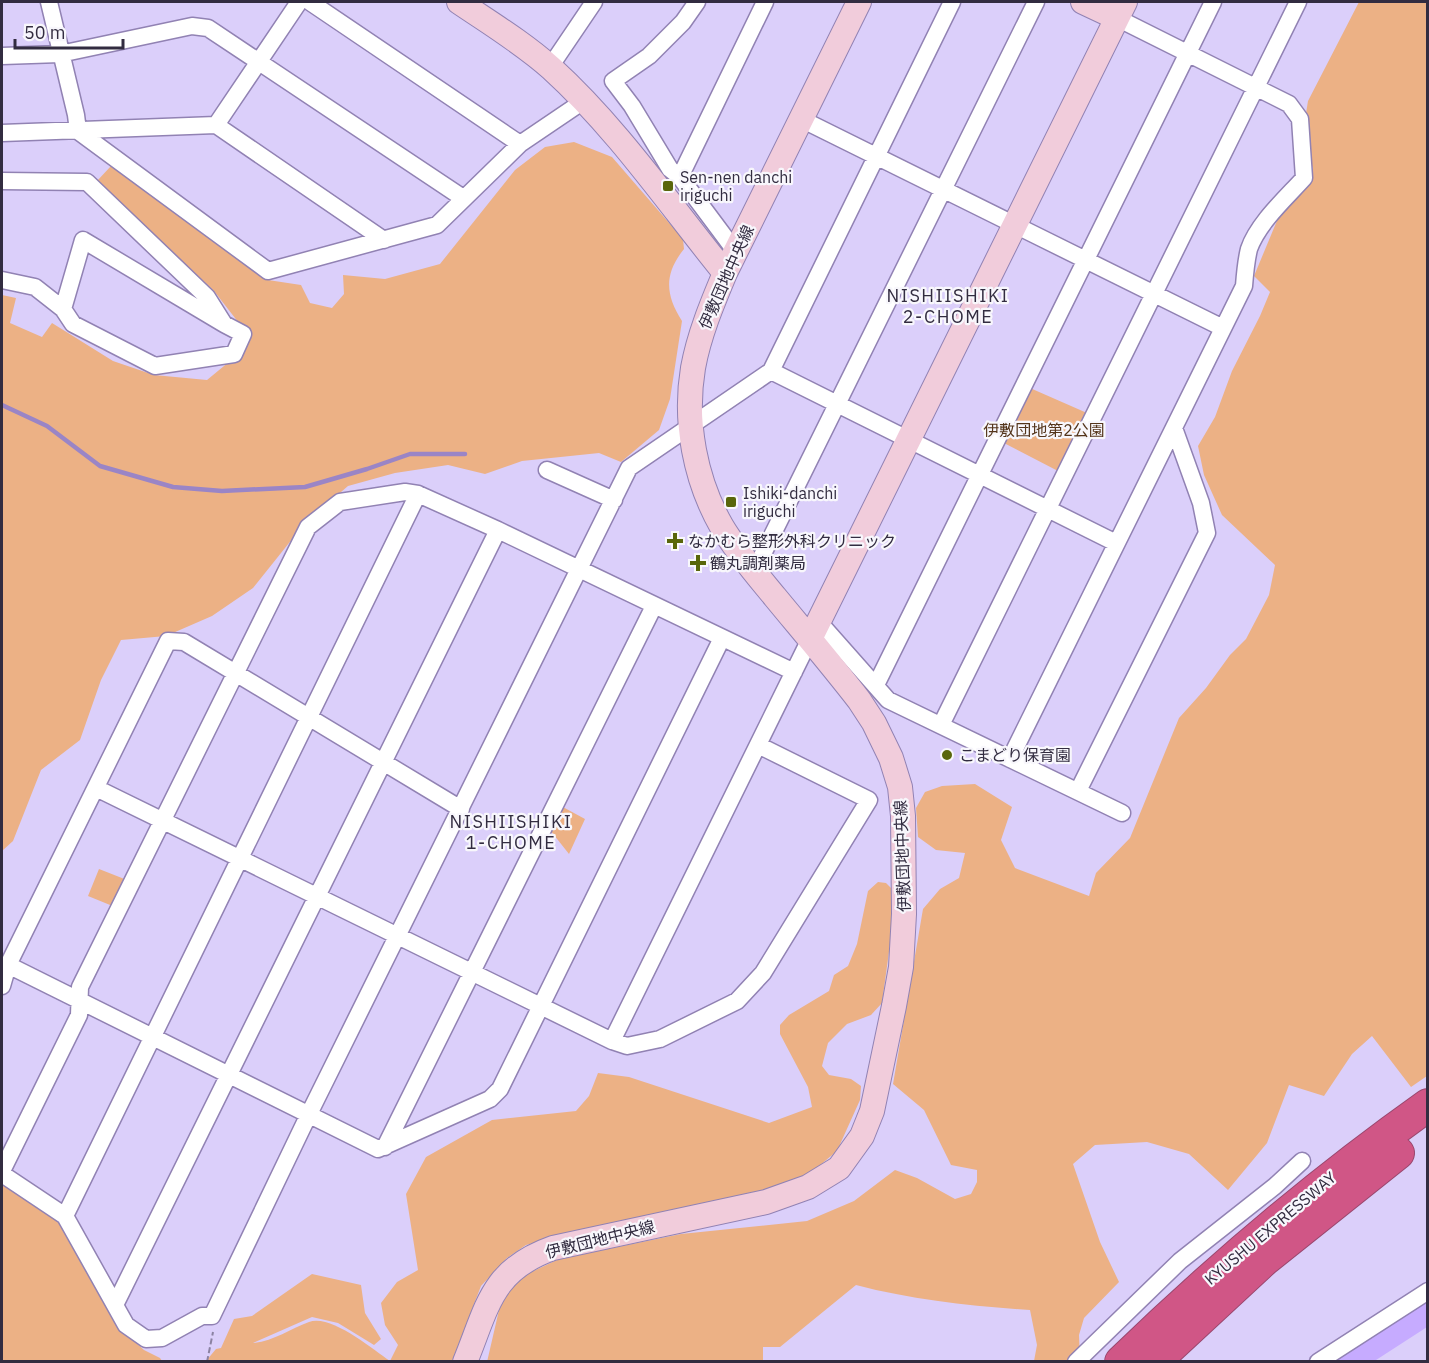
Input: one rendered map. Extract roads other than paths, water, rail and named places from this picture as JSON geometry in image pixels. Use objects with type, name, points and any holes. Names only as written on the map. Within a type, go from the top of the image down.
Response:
[{"type":"highway","name":"KYUSHU EXPRESSWAY","points":[[1120,1362],[1170,1313],[1247,1245],[1321,1184],[1428,1105]]},
{"type":"highway","name":"KYUSHU EXPRESSWAY","points":[[1154,1362],[1264,1260],[1334,1202],[1428,1131]]},
{"type":"street","points":[[49,2],[78,131],[268,271],[437,225],[520,144],[585,100]]},
{"type":"street","points":[[216,125],[299,2]]},
{"type":"street","points":[[310,2],[520,144]]},
{"type":"street","points":[[459,2],[519,41],[585,100],[730,262]]},
{"type":"street","points":[[550,67],[594,2]]},
{"type":"street","points":[[697,2],[683,22],[650,56],[613,81],[632,106],[670,169],[680,177],[730,262]]},
{"type":"street","points":[[680,177],[765,2]]},
{"type":"street","name":"伊敷団地中央線","points":[[465,1362],[495,1289],[518,1265],[553,1248],[766,1202],[816,1183],[839,1168],[862,1136],[872,1111],[901,967],[903,816],[900,787],[891,759],[874,723],[815,630],[754,572],[723,528],[705,488],[690,427],[693,370],[699,339],[730,262],[859,2]]},
{"type":"street","points":[[794,672],[654,606],[579,569],[498,530],[418,494],[405,492],[340,502],[308,527],[80,987],[79,1015],[2,1173],[65,1216],[126,1325],[146,1339],[162,1338],[202,1316],[212,1316],[309,1114],[398,937],[579,569],[614,500],[629,468],[771,371],[952,2]]},
{"type":"street","points":[[754,572],[1036,2]]},
{"type":"street","points":[[1010,759],[1244,286],[1250,247],[1268,217],[1304,178],[1300,119],[1289,104],[1188,54],[1121,10],[1083,2]]},
{"type":"street","points":[[876,685],[1213,2]]},
{"type":"street","points":[[941,725],[1298,2]]},
{"type":"street","points":[[612,1041],[1121,10]]},
{"type":"street","points":[[2,56],[60,54],[192,26],[208,28],[463,198]]},
{"type":"street","points":[[801,118],[1223,328]]},
{"type":"street","points":[[2,133],[216,125],[384,240]]},
{"type":"street","points":[[2,181],[87,182],[207,297],[224,324]]},
{"type":"street","points":[[2,280],[35,288],[63,309],[73,324],[155,366],[234,354],[243,334],[83,240],[63,309]]},
{"type":"street","points":[[771,371],[1116,543]]},
{"type":"street","points":[[1078,791],[1207,533],[1201,503],[1174,428]]},
{"type":"street","points":[[547,470],[614,500]]},
{"type":"street","points":[[65,1216],[418,494]]},
{"type":"street","points":[[115,1305],[498,530]]},
{"type":"street","points":[[385,1147],[654,606]]},
{"type":"street","points":[[815,630],[876,685],[888,700],[1122,813]]},
{"type":"street","points":[[8,965],[378,1149],[490,1099],[500,1089],[722,638]]},
{"type":"street","points":[[2,986],[8,965],[168,641],[184,642],[461,809]]},
{"type":"street","points":[[96,788],[540,1007],[627,1046],[660,1039],[737,1001],[763,973],[869,800],[758,746]]},
{"type":"street","points":[[1076,1362],[1180,1261],[1275,1186],[1302,1161]]},
{"type":"street","points":[[1318,1362],[1428,1291]]},
{"type":"waterway","points":[[2,405],[47,426],[100,466],[173,487],[222,491],[305,487],[410,454],[465,454]]},
{"type":"waterway","points":[[1349,1362],[1428,1311]]},
{"type":"place","name":"Sen-nen danchi iriguchi","points":[[668,186]]},
{"type":"place","name":"Ishiki-danchi iriguchi","points":[[731,502]]},
{"type":"place","name":"なかむら整形外科クリニック","points":[[675,541]]},
{"type":"place","name":"鶴丸調剤薬局","points":[[698,563]]},
{"type":"place","name":"こまどり保育園","points":[[947,755]]},
{"type":"district","name":"NISHIISHIKI 2-CHOME","points":[[948,305]]},
{"type":"district","name":"NISHIISHIKI 1-CHOME","points":[[511,831]]},
{"type":"park label","name":"伊敷団地第2公園","points":[[1044,430]]}]
